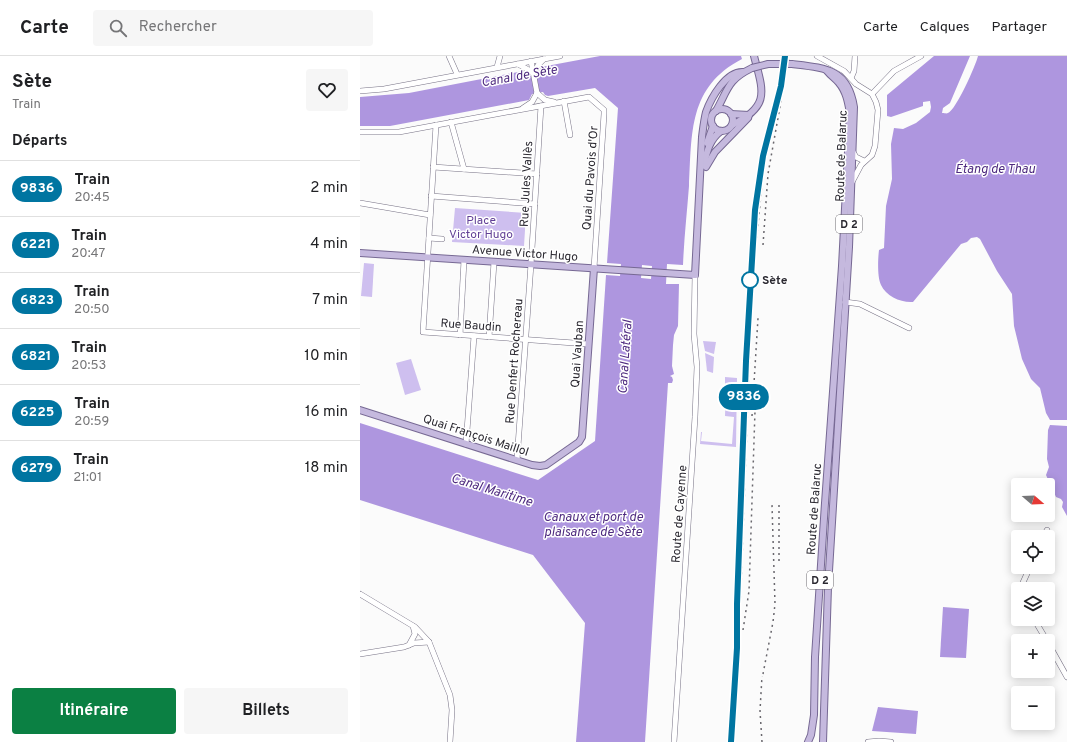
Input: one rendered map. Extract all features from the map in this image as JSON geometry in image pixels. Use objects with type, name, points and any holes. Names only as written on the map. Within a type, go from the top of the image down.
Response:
[{"type":"main road","points":[[712,126],[721,131],[728,130],[732,125],[755,110],[762,92],[761,78],[754,56]]},
{"type":"main road","name":"Route de Balaruc","points":[[702,160],[704,121],[711,101],[718,89],[736,72],[743,72],[768,64],[792,64],[817,67],[835,73],[841,77],[851,93],[854,107],[853,152],[850,162],[838,301],[824,511],[814,715],[811,735],[808,742]]},
{"type":"main road","name":"Route de Balaruc","points":[[823,742],[828,587],[846,302],[851,183],[850,113],[848,100],[839,83],[828,71]]},
{"type":"main road","name":"D 2","points":[[716,111],[732,81],[743,72]]},
{"type":"main road","points":[[726,92],[729,112],[733,119],[732,125]]},
{"type":"main road","points":[[695,275],[702,160],[712,126],[711,118],[716,111],[720,109],[749,115]]},
{"type":"main road","points":[[703,173],[715,152],[748,119],[749,115]]},
{"type":"main road","points":[[697,237],[700,232],[704,163],[713,139],[721,131]]},
{"type":"main road","name":"Avenue Victor Hugo","points":[[360,253],[695,275]]},
{"type":"main road","name":"Quai Vauban","points":[[580,440],[583,428],[594,268]]},
{"type":"main road","points":[[838,301],[846,302]]},
{"type":"main road","name":"Quai François Maillol","points":[[360,410],[532,465],[543,466],[580,440]]},
{"type":"main road","points":[[808,742],[817,740],[823,742]]},
{"type":"street","points":[[449,56],[457,74]]},
{"type":"street","points":[[497,67],[500,56]]},
{"type":"street","points":[[360,91],[384,89],[457,74],[560,56]]},
{"type":"street","points":[[817,56],[836,66],[856,84],[872,94],[876,102],[878,110],[876,146],[872,155],[862,162],[851,183]]},
{"type":"street","points":[[851,78],[854,71],[855,56]]},
{"type":"street","points":[[872,94],[894,71],[921,56]]},
{"type":"street","points":[[534,73],[538,65],[544,59]]},
{"type":"street","points":[[520,110],[532,102],[537,93],[531,61]]},
{"type":"street","points":[[518,64],[534,73]]},
{"type":"street","points":[[537,93],[545,100],[555,103]]},
{"type":"street","name":"Quai du Pavois d'Or","points":[[564,101],[589,97],[604,110],[594,268]]},
{"type":"street","points":[[360,132],[399,132],[564,101],[570,135]]},
{"type":"street","name":"Rue Jules Vallès","points":[[531,264],[541,106]]},
{"type":"street","points":[[451,122],[464,169]]},
{"type":"street","points":[[428,257],[436,125]]},
{"type":"street","points":[[853,152],[862,162]]},
{"type":"street","points":[[850,162],[862,162]]},
{"type":"street","points":[[433,167],[536,174]]},
{"type":"street","points":[[432,196],[535,204]]},
{"type":"street","points":[[360,203],[430,215]]},
{"type":"street","points":[[429,238],[442,239]]},
{"type":"street","name":"Rue Baudin","points":[[428,257],[424,332],[588,344]]},
{"type":"street","points":[[460,335],[464,260]]},
{"type":"street","points":[[489,337],[494,262]]},
{"type":"street","name":"Rue Denfert Rochereau","points":[[517,460],[531,264]]},
{"type":"street","name":"Route de Cayenne","points":[[674,742],[695,417],[697,367],[694,334],[695,275]]},
{"type":"street","points":[[846,302],[860,304],[909,328]]},
{"type":"street","points":[[466,444],[474,336]]},
{"type":"street","points":[[360,594],[412,625],[420,631],[429,642],[450,695],[452,710],[450,742]]},
{"type":"street","points":[[408,645],[415,634],[412,625]]},
{"type":"street","points":[[360,654],[429,642]]},
{"type":"street","points":[[1055,656],[1067,677]]},
{"type":"street","points":[[868,742],[891,742]]},
{"type":"green space","name":"Place Victor Hugo","points":[[455,208],[526,213],[524,246],[452,242]]},
{"type":"green space","points":[[364,263],[374,264],[372,297],[361,296]]},
{"type":"green space","points":[[703,341],[716,342],[714,354],[705,351]]},
{"type":"green space","points":[[705,353],[714,357],[713,373],[707,371]]},
{"type":"green space","points":[[411,359],[421,390],[405,395],[396,363]]},
{"type":"green space","points":[[725,377],[737,378],[736,447],[700,444],[702,432],[701,441],[732,444],[734,417],[725,416]]},
{"type":"water","name":"Canaux et port de plaisance de Sète","points":[[600,56],[741,56],[742,59],[724,70],[711,83],[702,98],[696,113],[691,148],[683,265],[667,264],[666,284],[679,284],[678,326],[674,335],[673,345],[672,366],[674,374],[670,376],[673,380],[672,383],[668,383],[645,742],[576,742],[585,623],[533,555],[360,500],[360,423],[538,480],[595,441],[606,275],[620,276],[621,264],[607,263],[618,108],[595,88],[548,96],[543,92],[532,94],[529,100],[390,126],[360,126],[360,97],[409,93],[523,71],[528,74],[539,72],[541,67]],"holes":[[[642,265],[652,266],[651,279],[641,278]]]},
{"type":"water","name":"Étang de Thau","points":[[934,56],[970,56],[950,103],[943,108],[942,113],[948,113],[956,104],[970,77],[978,56],[1067,56],[1067,420],[1050,420],[1046,413],[1040,388],[1031,379],[1022,359],[1014,326],[1012,294],[997,271],[980,239],[977,237],[971,238],[967,242],[961,244],[913,302],[894,298],[883,289],[881,285],[878,268],[879,250],[884,248],[886,206],[892,179],[891,144],[894,128],[903,129],[916,123],[930,112],[931,107],[930,101],[923,102],[923,106],[891,117],[887,116],[887,95]]},
{"type":"water","points":[[1050,425],[1067,426],[1067,516],[1062,507],[1063,502],[1055,495],[1055,478],[1047,478],[1046,475],[1049,467],[1047,459],[1048,430]]},
{"type":"water","points":[[943,607],[969,609],[966,658],[940,657]]},
{"type":"water","points":[[878,707],[918,711],[916,734],[872,731]]},
{"type":"railway","points":[[763,245],[768,174],[789,56]]},
{"type":"railway","points":[[759,179],[775,108]]},
{"type":"railway","points":[[756,244],[763,174]]},
{"type":"railway","points":[[731,742],[741,588],[751,318]]},
{"type":"railway","points":[[752,416],[758,318]]},
{"type":"railway","points":[[743,630],[749,591],[755,411]]},
{"type":"railway","points":[[763,674],[775,604],[772,505]]},
{"type":"railway","points":[[779,505],[779,563]]},
{"type":"railway","points":[[762,676],[760,711],[762,742]]},
{"type":"train","name":"9836","points":[[731,742],[737,648],[737,604],[746,361],[755,210],[763,156],[781,86],[785,56]]},
{"type":"place","name":"Sète","points":[[750,280]]},
{"type":"water label","name":"Canal de Sète","points":[[519,75]]},
{"type":"water label","name":"Canal Latéral","points":[[624,357]]},
{"type":"water label","name":"Canal Maritime","points":[[492,489]]}]
